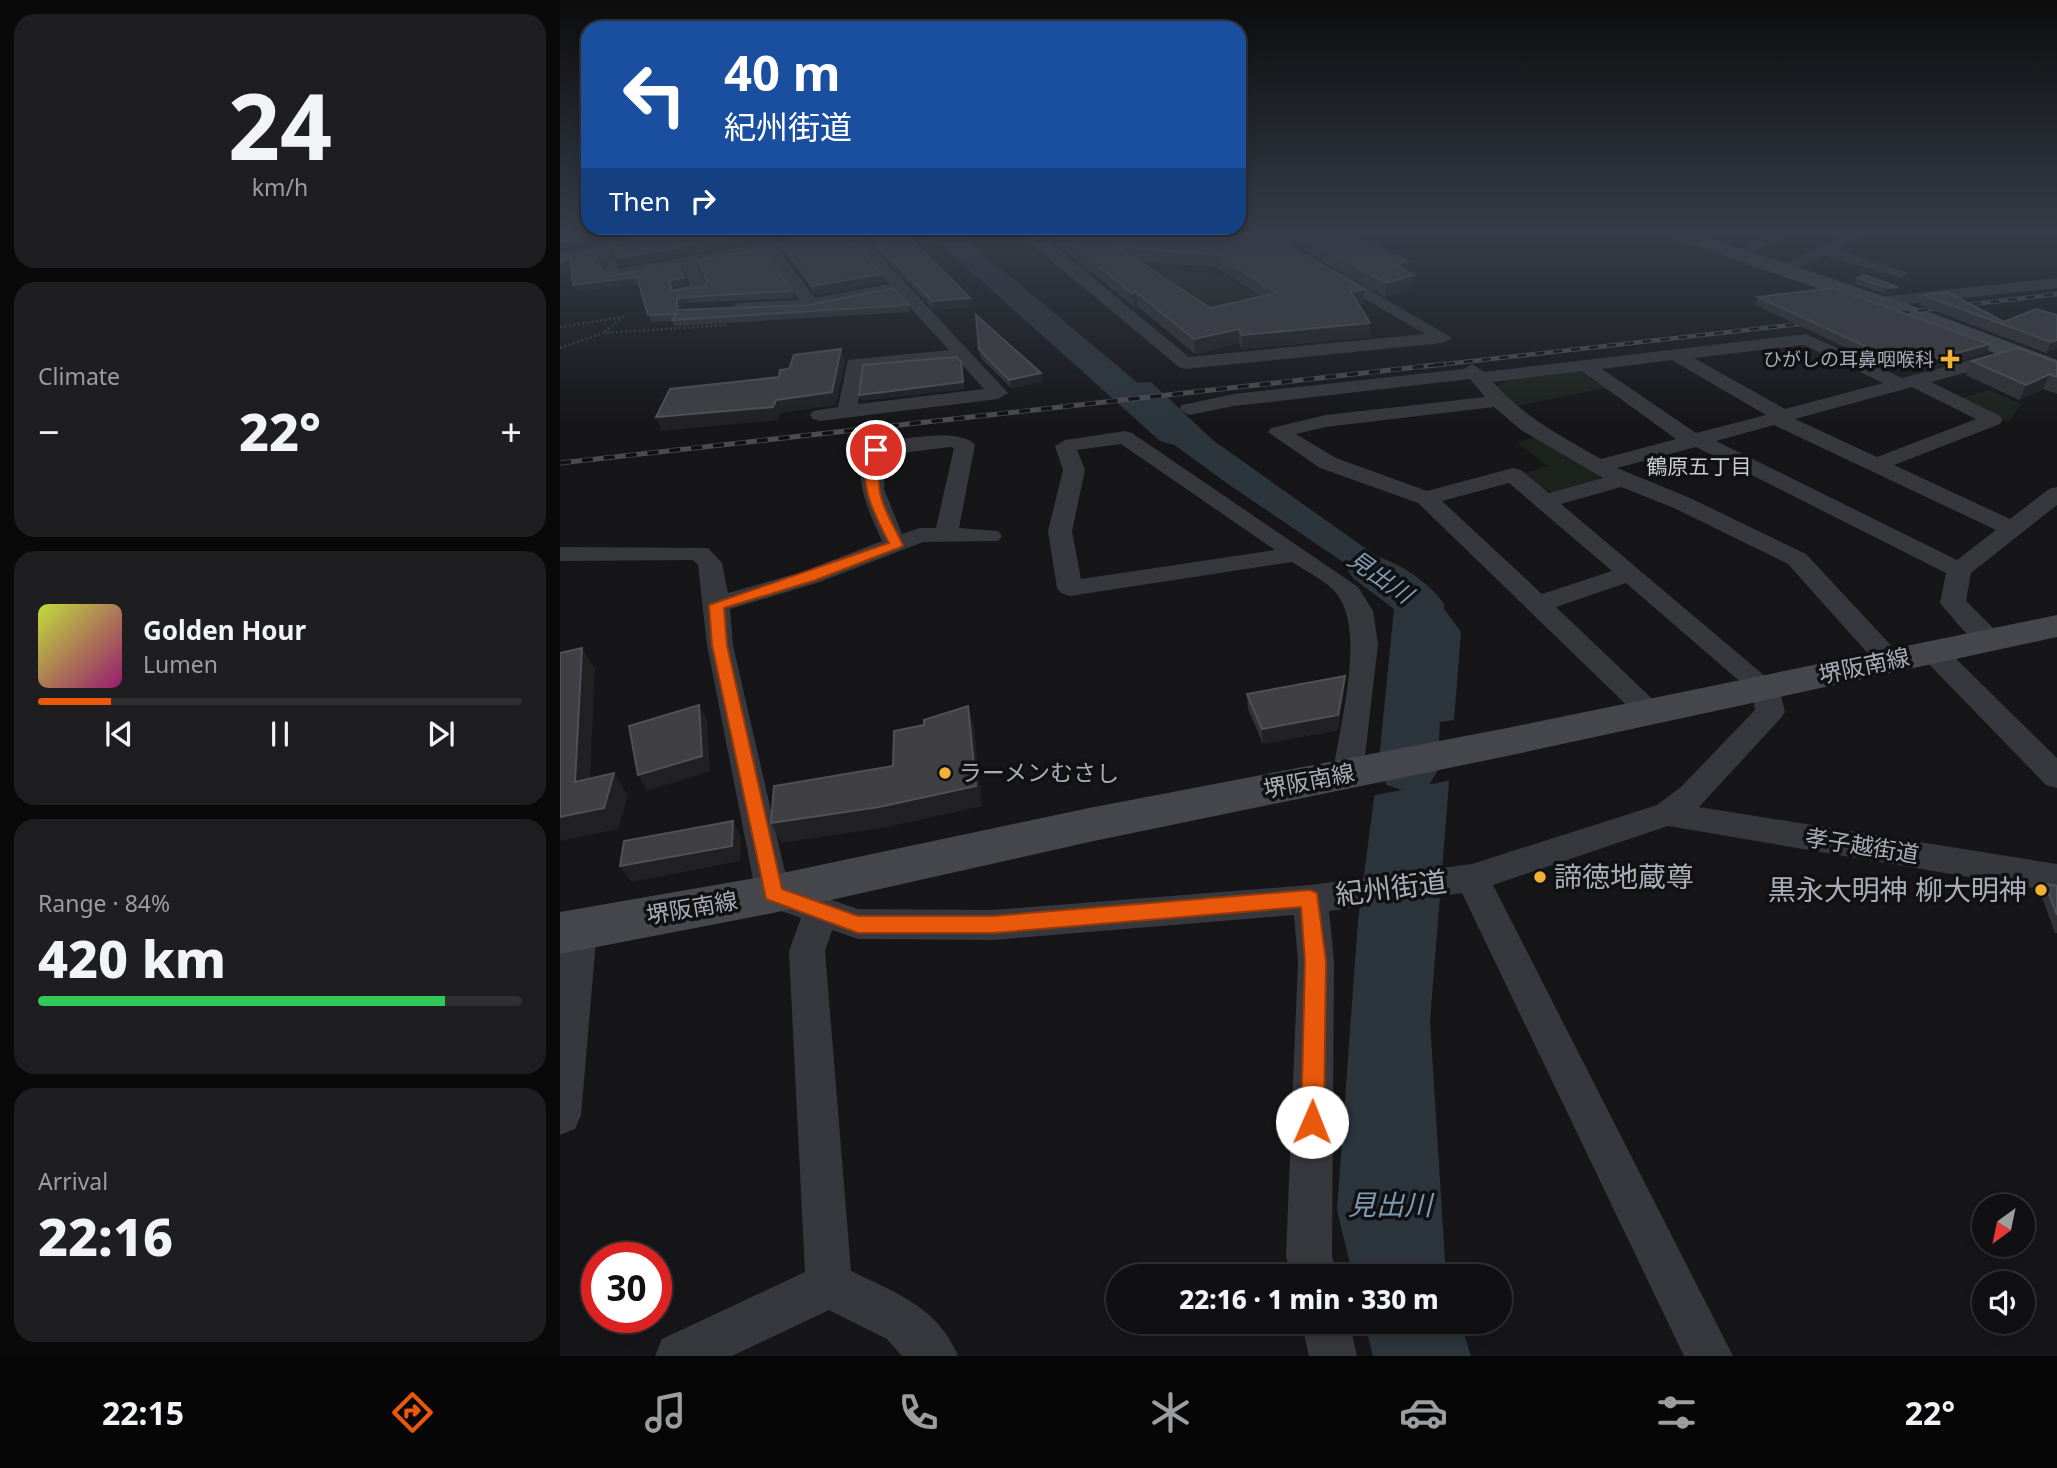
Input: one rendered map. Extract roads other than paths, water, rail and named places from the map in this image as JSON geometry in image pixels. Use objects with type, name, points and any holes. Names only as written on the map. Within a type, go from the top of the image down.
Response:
[{"type":"main road","points":[[1869,298],[2057,369]]},
{"type":"main road","name":"堺阪南線","points":[[569,931],[773,894],[1089,825],[1651,712],[2057,626]]},
{"type":"street","points":[[807,298],[811,304]]},
{"type":"street","points":[[716,309],[811,304],[840,298]]},
{"type":"street","points":[[820,415],[998,393],[912,298]]},
{"type":"street","points":[[1106,298],[1185,363],[1443,338],[1375,298]]},
{"type":"street","points":[[1879,302],[1914,298]]},
{"type":"street","points":[[1189,409],[1234,400],[1476,374],[1586,366],[1806,339],[1993,421],[1876,465]]},
{"type":"street","points":[[1599,466],[2015,353]]},
{"type":"street","points":[[847,411],[855,364],[962,354]]},
{"type":"street","points":[[1676,355],[1781,418],[2011,528]]},
{"type":"street","points":[[1586,366],[1696,441],[1959,570]]},
{"type":"street","points":[[1476,374],[1498,401],[1528,426],[1622,480],[1682,503],[1797,559],[1890,661]]},
{"type":"street","points":[[1498,401],[1326,421],[1278,432],[1328,463],[1426,498],[1651,712]]},
{"type":"street","points":[[1296,554],[1070,588],[1060,531],[1074,470],[1065,446],[1125,437],[1345,587],[1360,611],[1366,643],[1353,772]]},
{"type":"street","points":[[896,545],[869,480],[876,450],[954,440],[965,445],[946,536]]},
{"type":"street","points":[[1426,498],[1513,475],[1765,688]]},
{"type":"street","points":[[1543,502],[1622,480]]},
{"type":"street","points":[[1990,640],[1953,603],[1959,570],[2057,494]]},
{"type":"street","points":[[716,605],[811,577],[919,535],[990,536]]},
{"type":"street","points":[[560,554],[699,553],[710,563],[720,645],[773,894]]},
{"type":"street","points":[[1539,604],[1629,574]]},
{"type":"street","points":[[1933,652],[2057,777]]},
{"type":"street","name":"紀州街道","points":[[773,894],[858,924],[993,925],[1322,897],[1462,879],[1668,814],[1692,795],[1764,720],[1770,712],[1765,688]]},
{"type":"street","name":"孝子越街道","points":[[1668,814],[2057,878]]},
{"type":"street","points":[[1462,879],[1709,1356]]},
{"type":"street","points":[[1312,1264],[1316,961],[1322,897]]},
{"type":"street","points":[[821,911],[807,951],[830,1285]]},
{"type":"street","points":[[560,1115],[569,931]]},
{"type":"street","points":[[679,1356],[830,1285]]},
{"type":"street","points":[[830,1285],[904,1322],[934,1356]]},
{"type":"street","points":[[1328,1334],[1333,1356]]},
{"type":"water","name":"見出川","points":[[1151,382],[1214,441],[1437,599],[1461,632],[1430,1021],[1445,1264],[1350,1264],[1337,1210],[1358,921],[1385,714],[1426,685],[1431,637],[1408,606],[1225,482],[1135,416],[1100,384]]},
{"type":"water","points":[[1367,1334],[1464,1334],[1471,1356],[1373,1356]]},
{"type":"waterway","name":"見出川","points":[[1018,298],[1174,433]]},
{"type":"waterway","name":"見出川","points":[[1371,569],[1419,604],[1408,770]]},
{"type":"railway","points":[[1883,315],[2022,298]]},
{"type":"railway","points":[[1428,366],[1817,322]]},
{"type":"railway","points":[[560,463],[1444,364]]},
{"type":"place","name":"ひがしの耳鼻咽喉科","points":[[1950,359]]},
{"type":"place","name":"ラーメンむさし","points":[[945,773]]},
{"type":"place","name":"諦徳地蔵尊","points":[[1540,877]]},
{"type":"place","name":"黒永大明神 柳大明神","points":[[2041,890]]},
{"type":"district","name":"鶴原五丁目","points":[[1699,467]]}]
